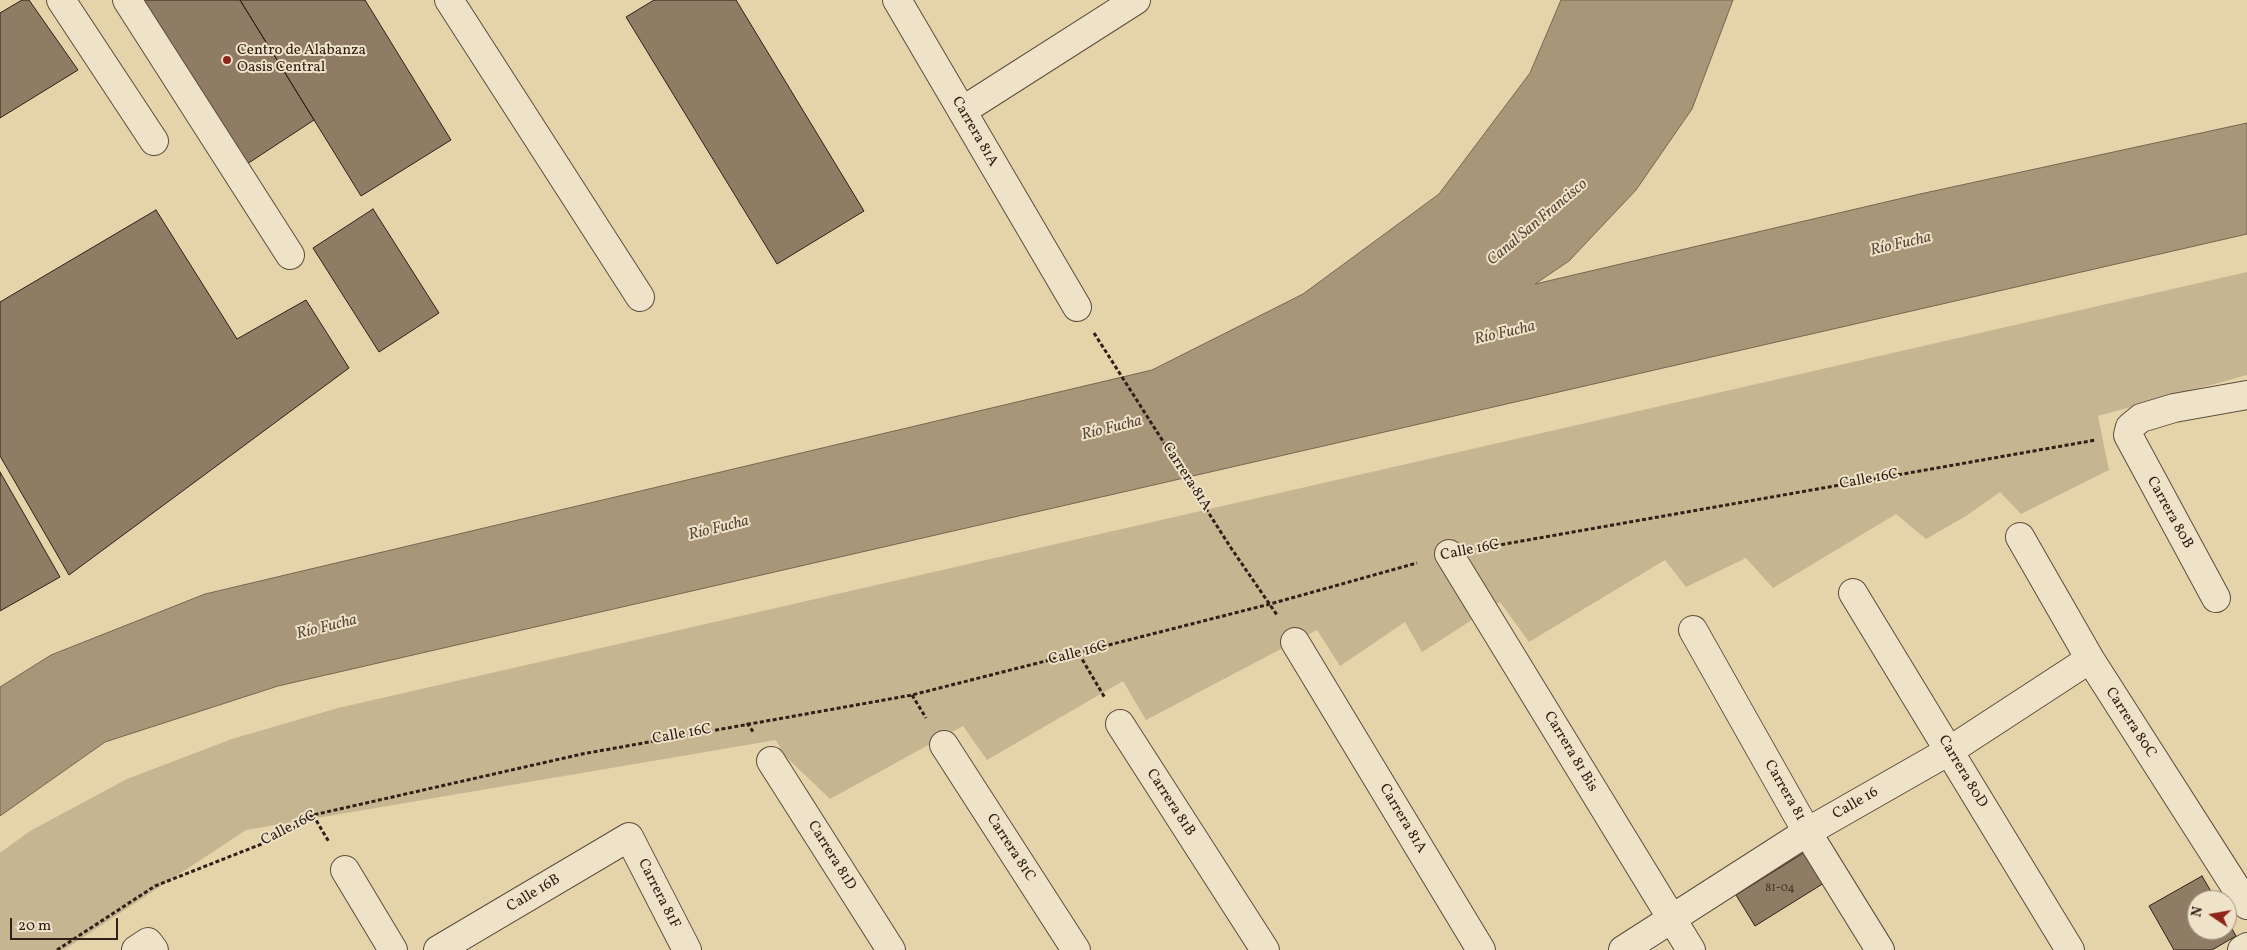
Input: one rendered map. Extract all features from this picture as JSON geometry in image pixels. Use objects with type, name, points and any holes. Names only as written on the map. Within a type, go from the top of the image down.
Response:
[{"type":"street","points":[[61,0],[154,141]]},
{"type":"street","points":[[127,0],[290,255]]},
{"type":"street","points":[[449,0],[640,297]]},
{"type":"street","name":"Carrera 81A","points":[[897,0],[1078,307]]},
{"type":"street","points":[[962,111],[1136,0]]},
{"type":"street","points":[[2129,431],[2141,418],[2174,408],[2247,394]]},
{"type":"street","name":"Carrera 80B","points":[[2129,431],[2216,598]]},
{"type":"street","name":"Carrera 80C","points":[[2020,536],[2090,659],[2247,905]]},
{"type":"street","name":"Carrera 81 Bis","points":[[1449,554],[1691,950]]},
{"type":"street","name":"Carrera 80D","points":[[1853,593],[2070,950]]},
{"type":"street","name":"Carrera 81","points":[[1693,630],[1807,832],[1880,950]]},
{"type":"street","name":"Carrera 81A","points":[[1296,642],[1481,950]]},
{"type":"street","name":"Calle 16","points":[[1623,950],[1807,832],[1949,751],[2090,659]]},
{"type":"street","name":"Carrera 81B","points":[[1120,724],[1265,950]]},
{"type":"street","name":"Carrera 81C","points":[[944,745],[1076,950]]},
{"type":"street","name":"Carrera 81D","points":[[772,761],[891,950]]},
{"type":"street","name":"Calle 16B","points":[[438,950],[629,837]]},
{"type":"street","name":"Carrera 81F","points":[[629,837],[687,950]]},
{"type":"street","points":[[345,870],[393,950]]},
{"type":"street","points":[[2242,950],[2247,947]]},
{"type":"path","name":"Carrera 81A","points":[[1078,307],[1231,548],[1296,642]]},
{"type":"path","name":"Calle 16C","points":[[58,950],[155,886],[282,836],[313,815],[582,754],[912,695],[1270,604],[1449,554],[2129,431]]},
{"type":"path","points":[[1079,654],[1120,724]]},
{"type":"shaded area","points":[[2247,272],[2247,375],[2098,416],[2109,470],[2021,514],[2000,492],[1966,516],[1926,539],[1896,514],[1773,588],[1746,558],[1686,587],[1665,560],[1529,642],[1500,602],[1422,652],[1405,622],[1340,666],[1317,630],[1146,720],[1123,681],[987,760],[963,726],[830,799],[784,755],[776,740],[246,830],[64,950],[0,950],[0,853],[30,831],[127,779],[232,739],[338,708]]},
{"type":"water","points":[[1561,0],[1733,0],[1692,109],[1636,190],[1569,261],[1535,284],[1920,194],[2247,123],[2247,234],[278,686],[105,742],[0,816],[0,687],[51,655],[205,594],[1152,370],[1303,294],[1439,194],[1530,73]]},
{"type":"building","points":[[22,0],[29,0],[78,70],[0,118],[0,13]]},
{"type":"building","name":"Centro de Alabanza Oasis Central","points":[[139,0],[240,0],[314,120],[244,166]]},
{"type":"building","points":[[240,0],[365,0],[451,140],[361,196]]},
{"type":"building","points":[[654,0],[736,0],[864,211],[777,264],[626,17]]},
{"type":"building","points":[[373,209],[439,313],[379,352],[313,248]]},
{"type":"building","points":[[156,210],[237,339],[306,300],[349,368],[69,575],[0,456],[0,302]]},
{"type":"building","points":[[0,472],[60,577],[0,611]]},
{"type":"building","points":[[1805,852],[1824,883],[1755,926],[1736,895]]},
{"type":"building","points":[[2202,876],[2210,890],[2187,890],[2187,940],[2229,940],[2212,950],[2174,950],[2149,906]]},
{"type":"place","name":"Centro de Alabanza Oasis Central","points":[[227,60]]},
{"type":"water label","name":"Canal San Francisco","points":[[1538,223]]},
{"type":"water label","name":"Río Fucha","points":[[1901,245]]},
{"type":"water label","name":"Río Fucha","points":[[1505,334]]},
{"type":"water label","name":"Río Fucha","points":[[1112,429]]},
{"type":"water label","name":"Río Fucha","points":[[719,529]]},
{"type":"water label","name":"Río Fucha","points":[[327,628]]}]
